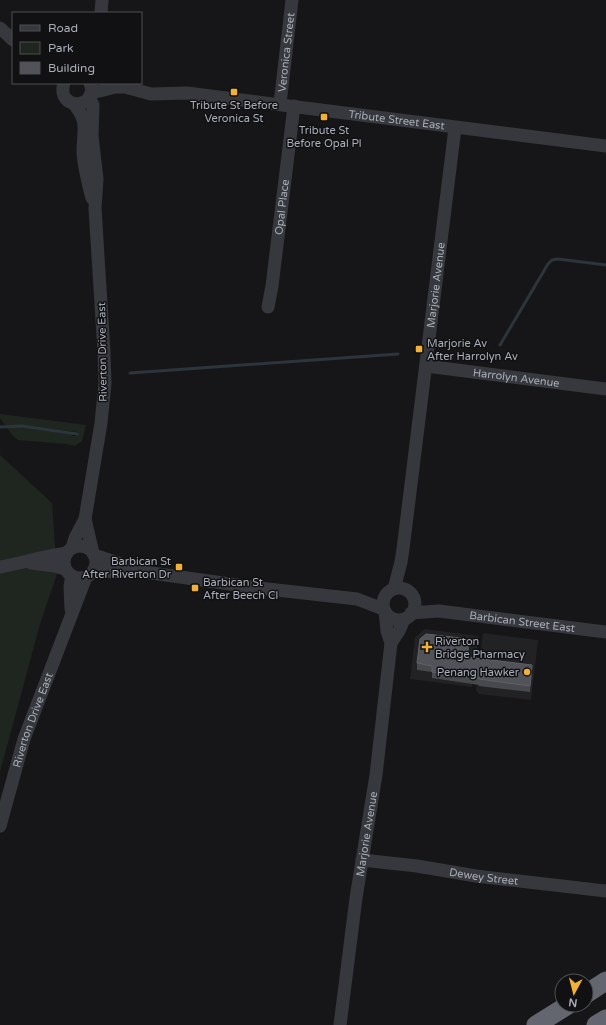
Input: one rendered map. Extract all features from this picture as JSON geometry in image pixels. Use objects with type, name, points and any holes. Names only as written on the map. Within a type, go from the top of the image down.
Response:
[{"type":"highway","points":[[594,989],[606,981]]},
{"type":"highway","points":[[536,1025],[555,1013]]},
{"type":"highway","points":[[596,1025],[606,1019]]},
{"type":"street","points":[[100,12],[102,0]]},
{"type":"street","name":"Veronica Street","points":[[280,104],[292,0]]},
{"type":"street","points":[[0,28],[12,39]]},
{"type":"street","name":"Tribute Street East","points":[[142,83],[166,86],[186,93]]},
{"type":"street","name":"Riverton Drive East","points":[[62,84],[62,92],[66,99],[74,104],[81,112],[85,127],[83,152],[86,178],[95,208]]},
{"type":"street","name":"Tribute Street East","points":[[90,91],[125,87],[151,94],[186,93],[606,146]]},
{"type":"street","points":[[74,104],[83,103],[90,91]]},
{"type":"street","name":"Riverton Drive East","points":[[72,615],[70,586],[64,561],[85,519],[101,423],[105,382],[95,208],[97,179],[92,136],[93,105],[90,91]]},
{"type":"street","name":"Opal Place","points":[[268,307],[272,286],[294,106]]},
{"type":"street","name":"Marjorie Avenue","points":[[391,643],[414,606],[400,593],[401,562],[456,128]]},
{"type":"street","name":"Harrolyn Avenue","points":[[426,366],[606,389]]},
{"type":"street","name":"Riverton Drive East","points":[[0,826],[24,739],[72,615],[90,574],[96,566],[96,560],[85,519]]},
{"type":"street","points":[[0,567],[24,563],[70,551],[76,546],[81,546],[86,547],[94,554],[118,563],[130,570]]},
{"type":"street","points":[[24,563],[55,566],[76,578],[90,574],[130,570],[259,588],[357,599],[400,593]]},
{"type":"street","name":"Marjorie Avenue","points":[[340,1025],[362,860],[369,820],[391,643],[387,631],[383,604],[384,599],[400,593]]},
{"type":"street","name":"Barbican Street East","points":[[400,593],[439,611]]},
{"type":"street","points":[[357,599],[384,610],[391,618],[400,620],[408,616]]},
{"type":"street","name":"Barbican Street East","points":[[408,616],[439,611],[606,632]]},
{"type":"street","name":"Dewey Street","points":[[362,860],[417,866],[476,876],[606,891]]},
{"type":"shaded area","points":[[425,629],[479,636],[472,687],[410,679],[415,637]]},
{"type":"shaded area","points":[[483,633],[538,640],[531,700],[479,694],[476,690]]},
{"type":"green space","points":[[0,414],[86,425],[82,441],[75,446],[18,440],[7,428],[19,427],[72,434],[72,436],[77,436],[78,432],[22,425],[5,425],[0,418]]},
{"type":"green space","points":[[0,455],[52,503],[57,574],[40,624],[0,772]]},
{"type":"building","points":[[426,634],[469,639],[467,657],[532,665],[530,686],[432,672],[432,666],[417,663],[420,639]]},
{"type":"waterway","points":[[500,345],[548,264],[552,260],[558,259],[606,265]]},
{"type":"waterway","points":[[130,373],[398,354]]},
{"type":"waterway","points":[[0,427],[22,426],[77,434]]},
{"type":"place","name":"Tribute St Before Veronica St","points":[[234,92]]},
{"type":"place","name":"Tribute St Before Opal Pl","points":[[324,117]]},
{"type":"place","name":"Marjorie Av After Harrolyn Av","points":[[419,349]]},
{"type":"place","name":"Barbican St After Riverton Dr","points":[[179,567]]},
{"type":"place","name":"Barbican St After Beech Cl","points":[[195,588]]},
{"type":"place","name":"Riverton Bridge Pharmacy","points":[[427,647]]},
{"type":"place","name":"Penang Hawker","points":[[527,672]]}]
